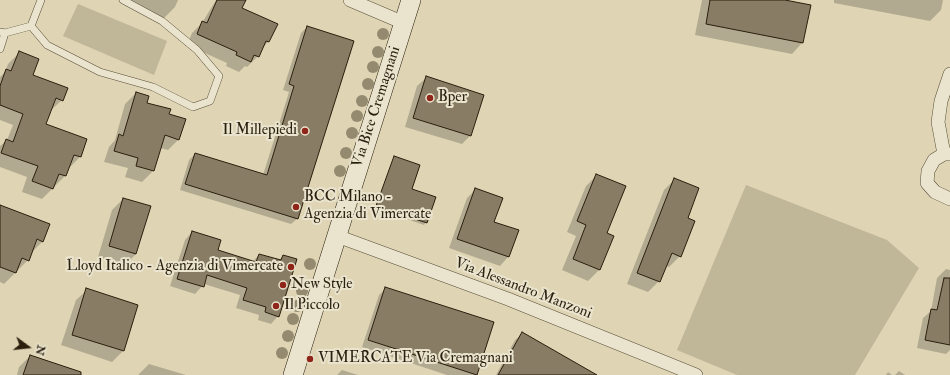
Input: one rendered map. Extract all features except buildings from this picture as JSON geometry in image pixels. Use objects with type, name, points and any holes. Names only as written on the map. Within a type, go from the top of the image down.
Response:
[{"type":"street","points":[[350,0],[404,23]]},
{"type":"street","name":"Via Bice Cremagnani","points":[[293,375],[411,0]]},
{"type":"street","points":[[950,74],[941,101],[938,122],[947,154],[934,160],[928,171],[927,183],[935,192],[950,199]]},
{"type":"street","name":"Via Alessandro Manzoni","points":[[337,236],[508,299],[696,375]]},
{"type":"lane","points":[[31,26],[41,0]]},
{"type":"lane","points":[[31,26],[47,45],[100,72],[153,87],[193,107],[210,101],[219,76],[197,50],[162,21],[122,0]]},
{"type":"lane","points":[[0,49],[3,32],[31,26]]},
{"type":"shaded area","points":[[78,4],[167,41],[154,75],[63,36]]},
{"type":"shaded area","points":[[746,185],[887,240],[919,268],[855,375],[737,375],[677,350]]},
{"type":"place","name":"Bper","points":[[430,98]]},
{"type":"place","name":"Il Millepiedi","points":[[305,131]]},
{"type":"place","name":"BCC Milano - Agenzia di Vimercate","points":[[296,207]]},
{"type":"place","name":"Lloyd Italico - Agenzia di Vimercate","points":[[291,267]]},
{"type":"place","name":"New Style","points":[[283,285]]},
{"type":"place","name":"Il Piccolo","points":[[276,306]]},
{"type":"place","name":"VIMERCATE Via Cremagnani","points":[[310,359]]}]
